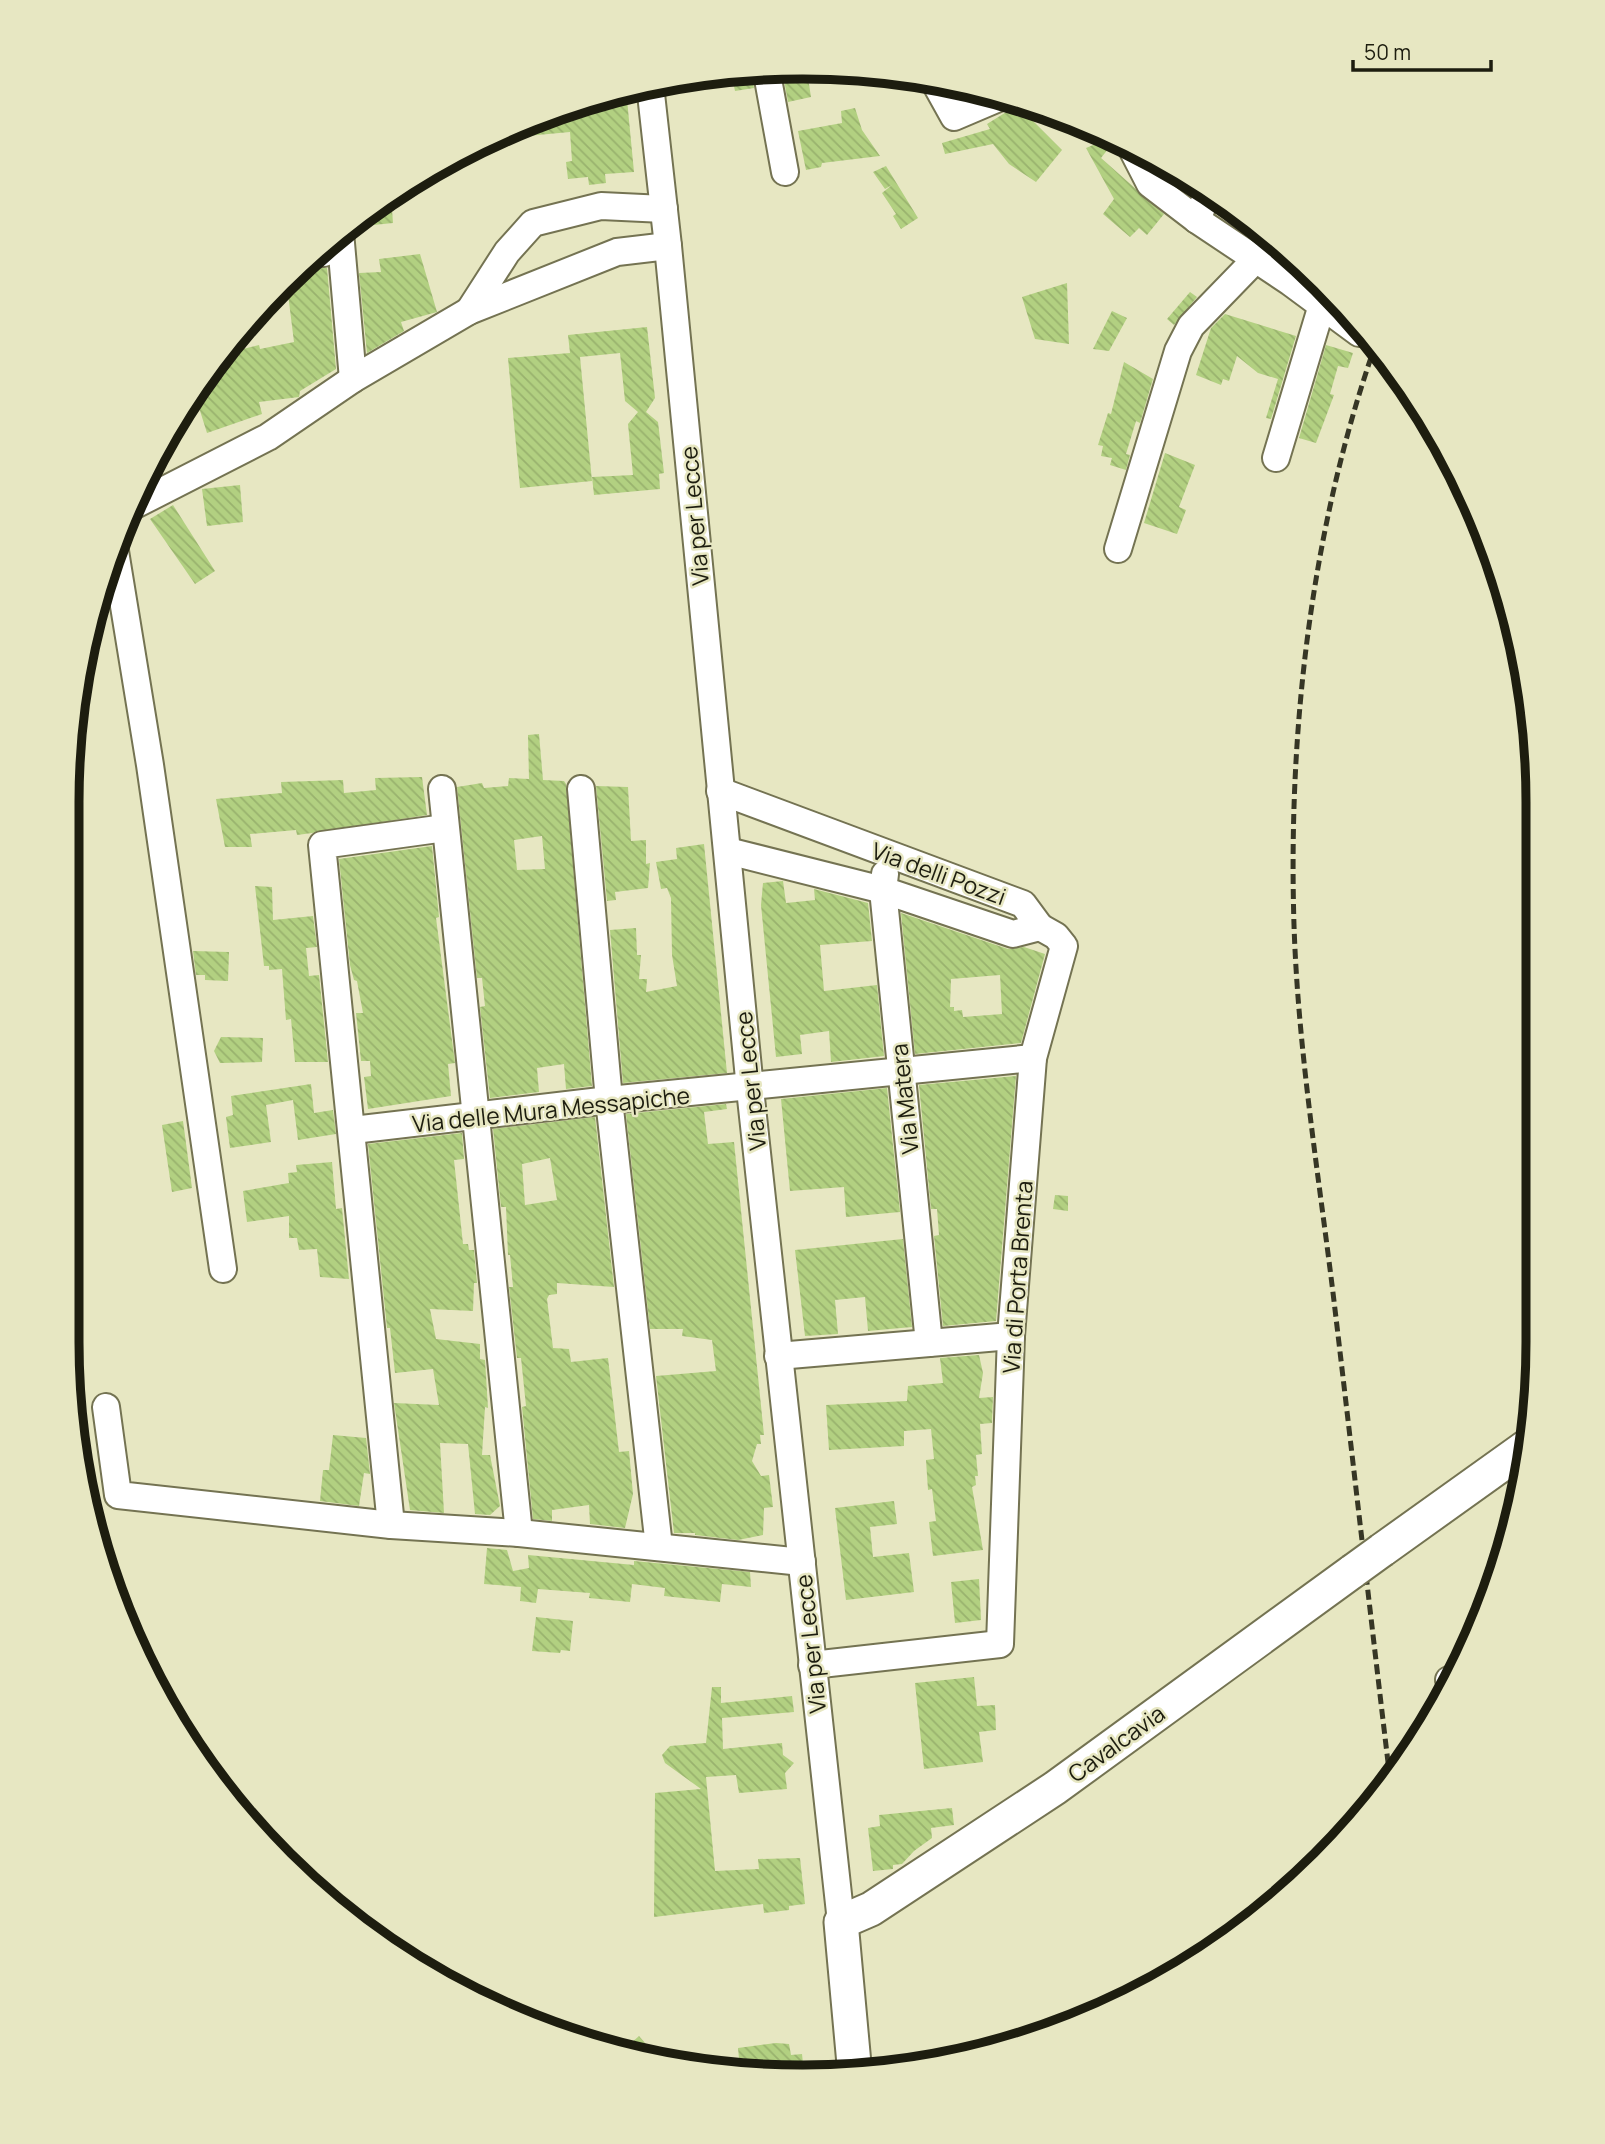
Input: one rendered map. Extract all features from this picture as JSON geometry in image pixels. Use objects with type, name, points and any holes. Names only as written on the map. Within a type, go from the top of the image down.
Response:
[{"type":"main road","name":"Cavalcavia","points":[[841,1922],[871,1909],[1055,1788],[1517,1453]]},
{"type":"main road","name":"Via per Lecce","points":[[841,1922],[854,2064]]},
{"type":"street","points":[[768,80],[785,172]]},
{"type":"street","points":[[940,92],[954,117],[988,103]]},
{"type":"street","name":"Via per Lecce","points":[[651,95],[750,1089],[841,1922]]},
{"type":"street","points":[[1139,162],[1150,184],[1197,220],[1256,260],[1293,271]]},
{"type":"street","points":[[1197,220],[1205,201]]},
{"type":"street","points":[[469,311],[507,253],[533,223],[601,206],[664,209]]},
{"type":"street","points":[[145,500],[268,437],[354,379],[469,311],[617,252],[668,246]]},
{"type":"street","points":[[328,256],[354,379]]},
{"type":"street","points":[[1118,549],[1178,351],[1191,327],[1256,260]]},
{"type":"street","points":[[1296,274],[1322,305],[1343,321]]},
{"type":"street","points":[[1276,458],[1322,305]]},
{"type":"street","points":[[118,568],[152,778],[223,1269]]},
{"type":"street","points":[[442,789],[519,1533]]},
{"type":"street","points":[[581,789],[609,1100],[659,1547]]},
{"type":"street","name":"Via delli Pozzi","points":[[720,791],[1023,904],[1040,927],[1013,934],[883,890],[728,851]]},
{"type":"street","points":[[391,1525],[353,1130],[321,845],[445,828]]},
{"type":"street","name":"Via Matera","points":[[887,855],[883,890],[929,1343]]},
{"type":"street","name":"Via di Porta Brenta","points":[[812,1664],[1000,1644],[1011,1336],[1033,1058],[1064,946],[1056,936],[1040,927]]},
{"type":"street","name":"Via delle Mura Messapiche","points":[[353,1130],[609,1100],[750,1089],[1033,1058]]},
{"type":"street","points":[[778,1356],[1011,1336]]},
{"type":"street","points":[[106,1407],[118,1495],[391,1525],[519,1533],[802,1562]]},
{"type":"building","points":[[784,79],[808,79],[811,97],[788,102]]},
{"type":"building","points":[[753,80],[754,88],[735,91],[733,82]]},
{"type":"building","points":[[627,100],[634,172],[605,174],[606,183],[589,185],[588,177],[568,179],[566,162],[572,161],[570,132],[520,137],[570,117]]},
{"type":"building","points":[[855,108],[862,130],[880,156],[822,163],[821,167],[806,170],[798,131],[842,123],[841,111]]},
{"type":"building","points":[[1011,109],[1029,115],[1062,150],[1036,182],[1009,164],[993,144],[945,154],[942,143],[990,129],[987,124]]},
{"type":"building","points":[[1099,143],[1109,147],[1101,158],[1164,214],[1147,235],[1139,228],[1130,237],[1103,214],[1114,199],[1086,148]]},
{"type":"building","points":[[886,166],[918,218],[901,229],[893,216],[896,214],[882,193],[892,185],[885,189],[873,172]]},
{"type":"building","points":[[1168,178],[1191,193],[1190,195]]},
{"type":"building","points":[[392,207],[393,223],[365,226]]},
{"type":"building","points":[[420,254],[437,312],[401,322],[404,331],[367,353],[359,273],[381,272],[379,259]]},
{"type":"building","points":[[315,268],[327,268],[336,369],[300,391],[299,397],[259,402],[262,414],[207,433],[198,405],[205,395],[212,392],[210,387],[237,350],[259,345],[260,349],[294,342],[288,294]]},
{"type":"building","points":[[1067,283],[1069,344],[1035,339],[1022,297]]},
{"type":"building","points":[[1190,292],[1197,297],[1174,325],[1167,319]]},
{"type":"building","points":[[1112,311],[1127,318],[1109,351],[1093,349]]},
{"type":"building","points":[[1225,314],[1296,336],[1271,419],[1266,418],[1278,379],[1258,373],[1237,356],[1229,381],[1223,379],[1221,385],[1196,375],[1211,328]]},
{"type":"building","points":[[647,327],[655,398],[646,412],[658,422],[664,473],[659,474],[660,489],[594,495],[592,477],[633,475],[628,424],[638,412],[625,401],[620,353],[580,357],[592,481],[520,488],[508,358],[570,353],[568,335]]},
{"type":"building","points":[[1326,345],[1353,353],[1348,368],[1338,366],[1330,394],[1334,395],[1316,443],[1299,438]]},
{"type":"building","points":[[1124,362],[1153,379],[1140,423],[1136,421],[1126,454],[1130,455],[1126,470],[1110,465],[1112,458],[1101,456],[1103,446],[1098,445],[1108,413],[1111,414]]},
{"type":"building","points":[[1165,453],[1195,465],[1179,507],[1186,510],[1177,534],[1144,523]]},
{"type":"building","points":[[240,485],[243,522],[207,526],[202,489]]},
{"type":"building","points":[[173,505],[215,571],[195,584],[150,519]]},
{"type":"building","points":[[539,734],[543,780],[564,781],[566,784],[592,1086],[566,1089],[564,1064],[537,1068],[539,1092],[490,1098],[480,1007],[485,1006],[482,978],[477,978],[457,787],[482,783],[484,788],[508,786],[509,778],[529,779],[528,735]],"holes":[[[542,836],[545,869],[517,870],[514,840]]]},
{"type":"building","points":[[422,777],[427,815],[297,835],[296,830],[250,834],[252,847],[225,847],[216,799],[282,793],[281,782],[343,780],[344,793],[376,790],[375,778]]},
{"type":"building","points":[[596,786],[628,787],[631,841],[646,840],[646,864],[650,863],[648,888],[615,892],[616,900],[607,901]]},
{"type":"building","points":[[704,844],[727,1073],[623,1083],[610,930],[636,928],[637,955],[641,955],[639,979],[647,979],[646,992],[677,986],[672,955],[671,898],[667,888],[661,889],[656,862],[677,859],[676,848]]},
{"type":"building","points":[[432,846],[439,917],[436,918],[455,1063],[448,1064],[451,1096],[368,1109],[364,1077],[371,1076],[370,1061],[361,1061],[356,1013],[363,1013],[357,981],[354,980],[350,965],[339,859]]},
{"type":"building","points":[[783,881],[786,903],[815,900],[814,889],[868,903],[872,941],[820,945],[824,991],[877,985],[884,1056],[831,1062],[829,1031],[800,1035],[802,1054],[776,1057],[761,905],[763,883]]},
{"type":"building","points":[[255,886],[272,887],[273,920],[313,916],[317,947],[306,948],[309,976],[319,975],[328,1062],[295,1062],[291,1019],[286,1020],[282,969],[269,970],[269,966],[264,966]]},
{"type":"building","points":[[901,913],[1008,949],[1024,947],[1045,954],[1021,1043],[915,1054]],"holes":[[[1000,975],[1002,1014],[963,1017],[962,1010],[954,1011],[954,1007],[950,1007],[951,979]]]},
{"type":"building","points":[[193,951],[229,952],[228,981],[205,980],[205,975],[196,975]]},
{"type":"building","points":[[221,1037],[263,1038],[262,1062],[220,1063],[214,1051]]},
{"type":"building","points":[[1016,1076],[996,1321],[943,1326],[934,1236],[939,1235],[937,1209],[931,1209],[919,1085]]},
{"type":"building","points":[[311,1084],[314,1113],[333,1110],[336,1134],[298,1140],[293,1100],[266,1105],[271,1142],[230,1148],[226,1117],[233,1115],[231,1096]]},
{"type":"building","points":[[887,1088],[900,1212],[846,1217],[844,1187],[790,1191],[781,1099]]},
{"type":"building","points":[[726,1104],[727,1109],[704,1112],[708,1144],[734,1142],[764,1435],[760,1435],[761,1444],[757,1444],[752,1461],[761,1476],[769,1475],[773,1507],[764,1508],[763,1535],[738,1540],[695,1533],[674,1533],[656,1376],[716,1371],[712,1340],[682,1336],[683,1329],[650,1329],[626,1114]]},
{"type":"building","points":[[595,1117],[614,1287],[557,1283],[557,1294],[549,1295],[547,1299],[553,1348],[569,1349],[571,1362],[608,1358],[619,1452],[629,1451],[633,1494],[625,1528],[590,1524],[589,1505],[552,1510],[552,1521],[533,1519],[522,1407],[526,1406],[521,1358],[517,1358],[509,1287],[513,1287],[508,1255],[506,1207],[501,1207],[493,1129]],"holes":[[[550,1158],[557,1200],[525,1205],[522,1164]]]},
{"type":"building","points":[[183,1121],[192,1188],[172,1192],[162,1125]]},
{"type":"building","points":[[462,1133],[464,1159],[454,1160],[463,1244],[468,1244],[469,1250],[474,1250],[477,1283],[474,1283],[473,1311],[430,1309],[436,1339],[480,1344],[480,1359],[485,1360],[488,1408],[485,1407],[482,1455],[490,1455],[500,1506],[490,1515],[475,1514],[468,1444],[440,1443],[444,1513],[410,1510],[394,1403],[439,1405],[433,1369],[395,1373],[390,1328],[387,1328],[368,1144]]},
{"type":"building","points":[[332,1162],[336,1209],[342,1208],[349,1279],[320,1277],[317,1249],[299,1250],[297,1238],[289,1238],[289,1216],[247,1222],[243,1191],[289,1183],[288,1173],[297,1172],[296,1165]]},
{"type":"building","points":[[1055,1195],[1068,1196],[1068,1211],[1053,1209]]},
{"type":"building","points":[[903,1239],[912,1327],[868,1331],[865,1297],[835,1300],[838,1334],[805,1336],[795,1250]]},
{"type":"building","points":[[979,1355],[983,1373],[979,1398],[993,1397],[992,1423],[980,1424],[982,1454],[976,1455],[978,1476],[975,1476],[976,1485],[972,1487],[983,1550],[933,1556],[929,1522],[936,1521],[932,1489],[928,1490],[926,1460],[934,1459],[931,1429],[904,1431],[904,1446],[829,1450],[826,1405],[907,1401],[908,1386],[943,1383],[940,1358]]},
{"type":"building","points":[[333,1435],[366,1438],[370,1474],[364,1473],[359,1506],[320,1501],[323,1470],[329,1470]]},
{"type":"building","points":[[894,1501],[897,1524],[870,1527],[873,1557],[909,1553],[914,1592],[846,1600],[835,1508]]},
{"type":"building","points":[[487,1548],[507,1550],[513,1571],[529,1568],[528,1555],[634,1565],[634,1561],[750,1572],[751,1587],[722,1584],[720,1602],[664,1596],[665,1588],[632,1584],[630,1602],[589,1598],[590,1593],[538,1589],[536,1603],[520,1601],[521,1587],[484,1584]]},
{"type":"building","points":[[979,1579],[981,1620],[955,1623],[951,1582]]},
{"type":"building","points":[[536,1617],[573,1621],[570,1651],[532,1651]]},
{"type":"building","points":[[974,1677],[977,1706],[995,1705],[996,1730],[979,1732],[983,1762],[924,1769],[915,1683]]},
{"type":"building","points":[[712,1687],[721,1687],[721,1703],[792,1696],[794,1712],[722,1718],[723,1749],[782,1743],[783,1755],[794,1763],[785,1773],[787,1789],[739,1793],[736,1775],[706,1777],[715,1871],[759,1869],[758,1859],[800,1858],[805,1904],[789,1906],[789,1910],[764,1913],[763,1904],[654,1917],[655,1793],[701,1789],[665,1763],[662,1755],[670,1746],[706,1743]]},
{"type":"building","points":[[952,1808],[954,1825],[931,1828],[932,1838],[902,1864],[893,1865],[893,1869],[873,1871],[868,1828],[880,1826],[879,1815]]},
{"type":"building","points":[[639,2036],[650,2049],[630,2044]]},
{"type":"building","points":[[789,2044],[791,2055],[802,2054],[803,2065],[739,2062],[738,2048]]},
{"type":"railway","points":[[1372,356],[1335,485],[1308,630],[1300,704],[1293,852],[1296,972],[1304,1066],[1388,1766]]}]
